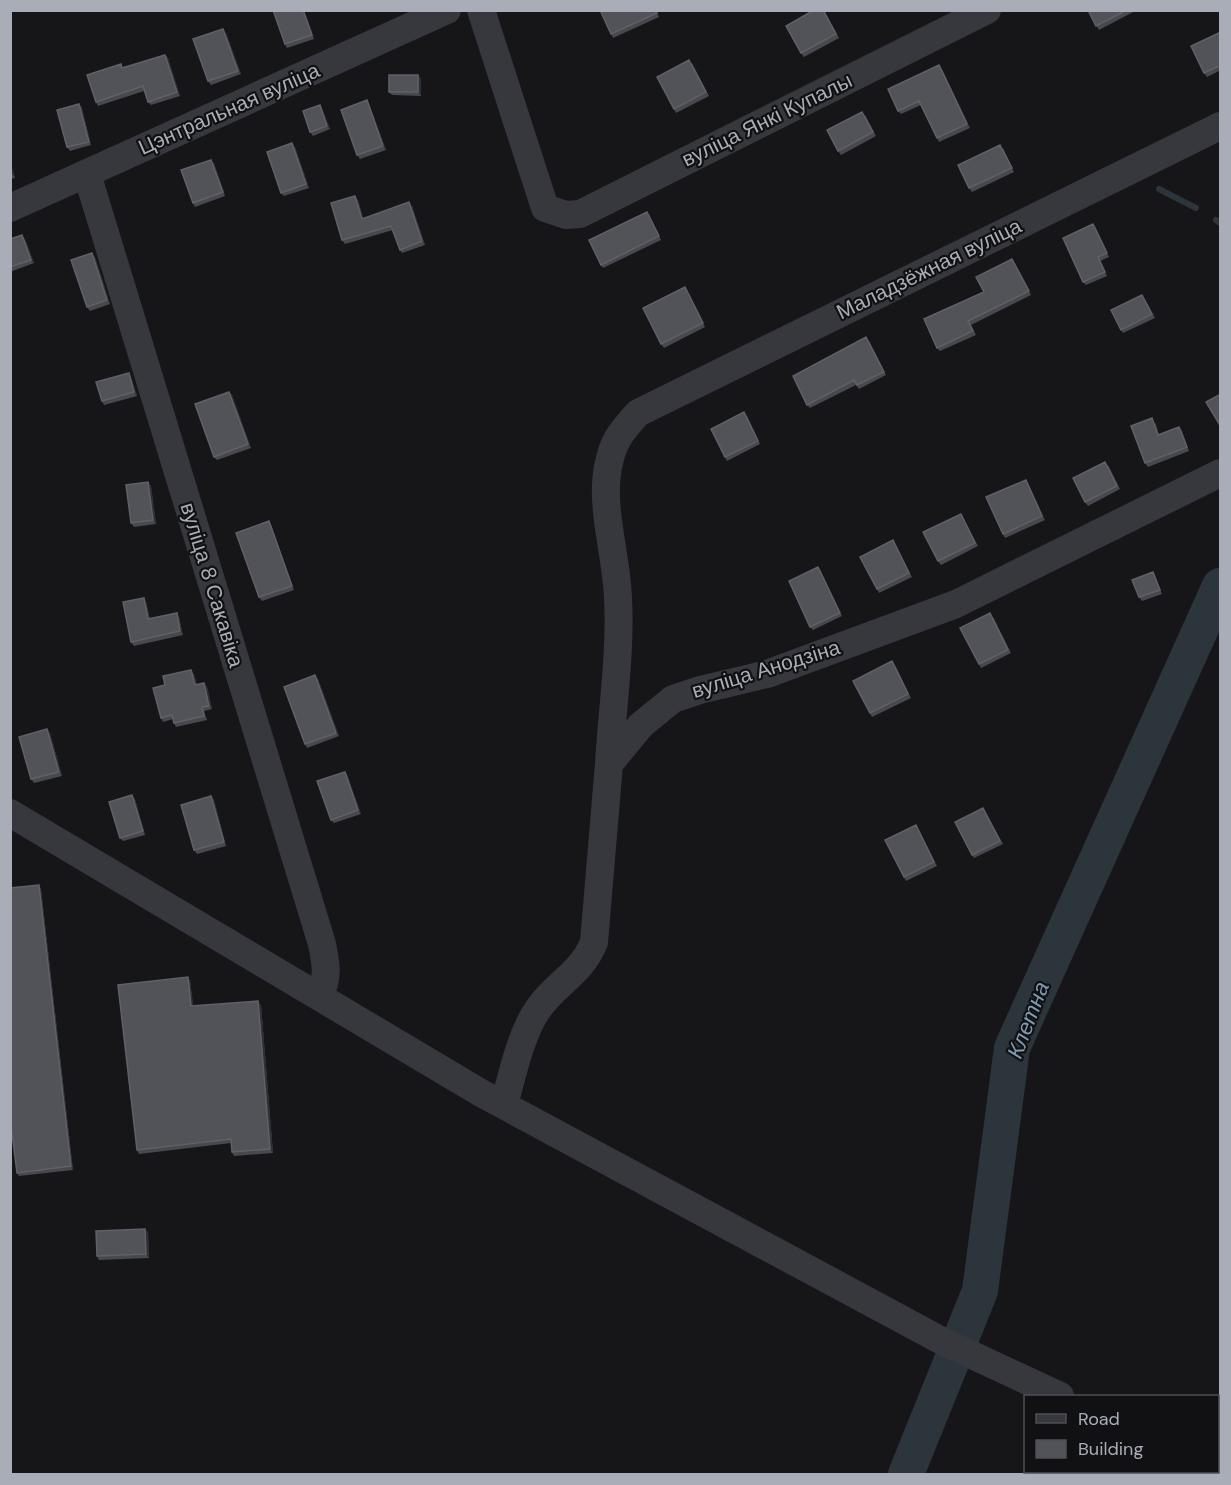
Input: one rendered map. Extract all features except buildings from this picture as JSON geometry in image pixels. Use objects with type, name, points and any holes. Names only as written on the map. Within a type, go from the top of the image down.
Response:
[{"type":"street","name":"Цэнтральная вуліца","points":[[10,208],[447,10]]},
{"type":"street","name":"вуліца Янкі Купалы","points":[[481,10],[546,208],[566,215],[580,214],[987,10]]},
{"type":"street","name":"Маладзёжная вуліца","points":[[609,764],[619,603],[617,564],[606,505],[608,470],[616,438],[638,413],[1221,126]]},
{"type":"street","name":"вуліца 8 Сакавіка","points":[[87,174],[322,944],[326,975],[319,996]]},
{"type":"street","name":"вуліца Анодзіна","points":[[609,764],[641,725],[673,699],[767,674],[956,604],[1221,473]]},
{"type":"street","points":[[504,1105],[536,1012],[551,993],[576,973],[588,958],[594,942],[609,764]]},
{"type":"street","points":[[10,813],[504,1105],[942,1341],[1058,1395]]},
{"type":"waterway","points":[[1159,189],[1196,208]]},
{"type":"waterway","points":[[1216,220],[1220,223]]},
{"type":"waterway","name":"Клетна","points":[[906,1474],[980,1291],[1012,1048],[1220,586]]}]
